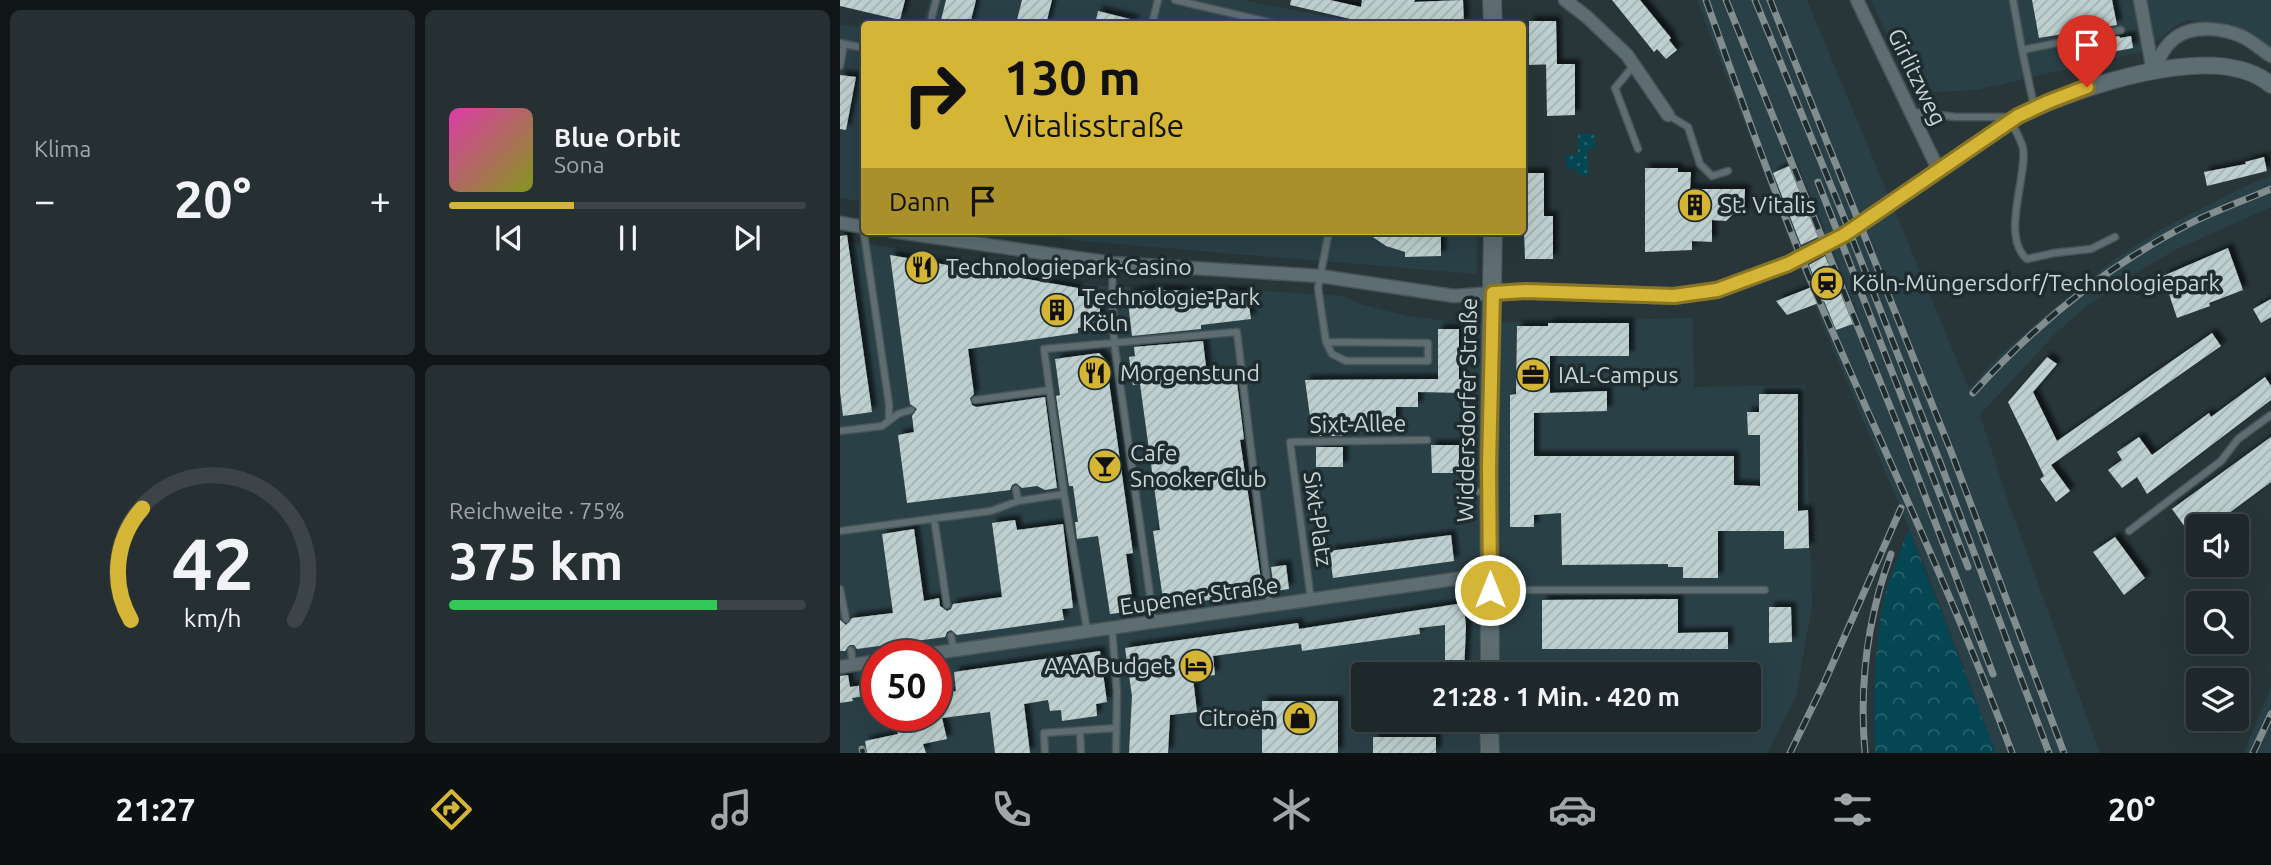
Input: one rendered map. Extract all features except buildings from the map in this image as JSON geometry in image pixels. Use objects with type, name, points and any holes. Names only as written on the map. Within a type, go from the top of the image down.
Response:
[{"type":"main road","points":[[1492,0],[1493,21]]},
{"type":"main road","name":"Widdersdorfer Straße","points":[[1490,662],[1493,235]]},
{"type":"main road","points":[[1489,732],[1490,753]]},
{"type":"street","points":[[1565,0],[1587,17],[1635,64],[1668,115]]},
{"type":"street","name":"Girlitzweg","points":[[1857,0],[1939,171]]},
{"type":"street","points":[[2140,0],[2153,72]]},
{"type":"street","points":[[2153,72],[2164,50],[2175,37],[2189,31],[2226,32],[2243,37],[2271,56]]},
{"type":"street","points":[[918,235],[1112,264],[1320,276],[1454,296],[1526,291],[1674,296],[1717,290],[1770,272],[1813,253],[1844,235],[2015,119],[2087,87],[2153,72],[2208,65],[2234,67],[2252,73],[2271,85]]},
{"type":"street","points":[[840,223],[861,226]]},
{"type":"street","name":"Eupener Straße","points":[[954,651],[1311,600],[1490,582]]},
{"type":"lane","points":[[931,21],[936,0]]},
{"type":"lane","points":[[1153,21],[1158,0]]},
{"type":"lane","points":[[1175,0],[1264,21]]},
{"type":"lane","points":[[2013,0],[2035,108]]},
{"type":"lane","points":[[2022,50],[2121,30]]},
{"type":"lane","points":[[840,66],[842,44],[861,47]]},
{"type":"lane","points":[[1635,64],[1615,88],[1638,149]]},
{"type":"lane","points":[[1910,112],[2015,119],[2023,148],[2015,206],[2017,234],[2022,255],[2027,259],[2091,249],[2115,237]]},
{"type":"lane","points":[[1668,115],[1688,127],[1700,164],[1712,176],[1728,171]]},
{"type":"lane","points":[[865,235],[890,420]]},
{"type":"lane","points":[[1326,342],[1428,342],[1428,361],[1346,361],[1332,354],[1326,342],[1318,288],[1328,235]]},
{"type":"lane","points":[[1112,264],[1114,341],[1154,623]]},
{"type":"lane","points":[[1088,632],[1064,494],[1044,349],[1237,332],[1270,607]]},
{"type":"lane","points":[[975,400],[1050,390]]},
{"type":"lane","points":[[840,431],[882,426],[898,414],[911,410]]},
{"type":"lane","points":[[2129,531],[2221,461],[2238,439],[2271,415]]},
{"type":"lane","name":"Sixt-Allee","points":[[1290,442],[1427,440]]},
{"type":"lane","name":"Sixt-Platz","points":[[1290,442],[1311,600]]},
{"type":"lane","points":[[1016,489],[1018,501]]},
{"type":"lane","points":[[1464,491],[1490,492]]},
{"type":"lane","points":[[840,531],[991,511],[1018,501],[1064,494]]},
{"type":"lane","points":[[934,518],[947,605]]},
{"type":"lane","points":[[1490,582],[1765,590]]},
{"type":"lane","points":[[840,589],[846,619]]},
{"type":"lane","points":[[1112,629],[1117,691],[1116,753]]},
{"type":"lane","points":[[951,636],[954,651]]},
{"type":"lane","points":[[846,666],[851,650]]},
{"type":"lane","points":[[1045,753],[1044,733],[1116,728]]},
{"type":"lane","points":[[1080,731],[1081,753]]},
{"type":"shaded area","points":[[930,0],[1243,0],[1350,21],[923,21]]},
{"type":"shaded area","points":[[1697,0],[1807,0],[1969,389],[1998,357],[2114,260],[2158,231],[2243,187],[2271,176],[2271,207],[2173,251],[2084,308],[2054,335],[1980,415],[2010,507],[2100,753],[1996,753],[1925,566],[1815,306]]},
{"type":"shaded area","points":[[1871,0],[2271,0],[2271,48],[2239,29],[2189,20],[2179,24],[2141,52],[1976,90],[1914,93]]},
{"type":"shaded area","points":[[840,24],[861,28],[861,202],[840,198]]},
{"type":"shaded area","points":[[1046,235],[1477,235],[1477,274],[1080,241]]},
{"type":"shaded area","points":[[840,242],[871,244],[1101,286],[1343,296],[1363,305],[1407,316],[1465,323],[1693,318],[1694,387],[1805,385],[1812,605],[1796,696],[1768,753],[840,753]]},
{"type":"shaded area","points":[[2271,687],[2271,753],[2244,753],[2251,735]]},
{"type":"green space","points":[[1578,134],[1595,134],[1595,148],[1587,150],[1589,175],[1582,176],[1575,169],[1567,169],[1566,155],[1578,154]]},
{"type":"green space","points":[[1909,529],[1996,753],[1875,753],[1875,671],[1882,611]]},
{"type":"railway","points":[[1706,0],[1761,153],[1820,303],[1943,583],[2012,753]]},
{"type":"railway","points":[[1726,0],[1906,446],[1993,674]]},
{"type":"railway","points":[[1755,0],[1940,462],[2049,753]]},
{"type":"railway","points":[[1770,0],[1952,454],[2064,753]]},
{"type":"railway","points":[[1818,182],[1968,567]]},
{"type":"railway","points":[[1973,393],[2046,321],[2128,259],[2197,220],[2271,189]]},
{"type":"railway","points":[[1790,753],[1825,681],[1901,508]]},
{"type":"railway","points":[[1865,753],[1863,702],[1867,652],[1876,603],[1891,554]]},
{"type":"railway","points":[[2253,753],[2271,714]]},
{"type":"railway","points":[[862,749],[863,753]]},
{"type":"place","name":"St. Vitalis","points":[[1695,205]]},
{"type":"place","name":"Technologiepark-Casino","points":[[922,267]]},
{"type":"place","name":"Köln-Müngersdorf/Technologiepark","points":[[1827,283]]},
{"type":"place","name":"Technologie-Park Köln","points":[[1057,310]]},
{"type":"place","name":"Morgenstund","points":[[1095,373]]},
{"type":"place","name":"IAL-Campus","points":[[1533,375]]},
{"type":"place","name":"Cafe Snooker Club","points":[[1105,466]]},
{"type":"place","name":"AAA Budget","points":[[1196,666]]},
{"type":"place","name":"Citroën","points":[[1300,718]]},
{"type":"route","points":[[1490,590],[1489,467],[1493,293],[1526,291],[1674,296],[1717,290],[1770,272],[1813,253],[1844,235],[2018,116],[2087,87]]}]
